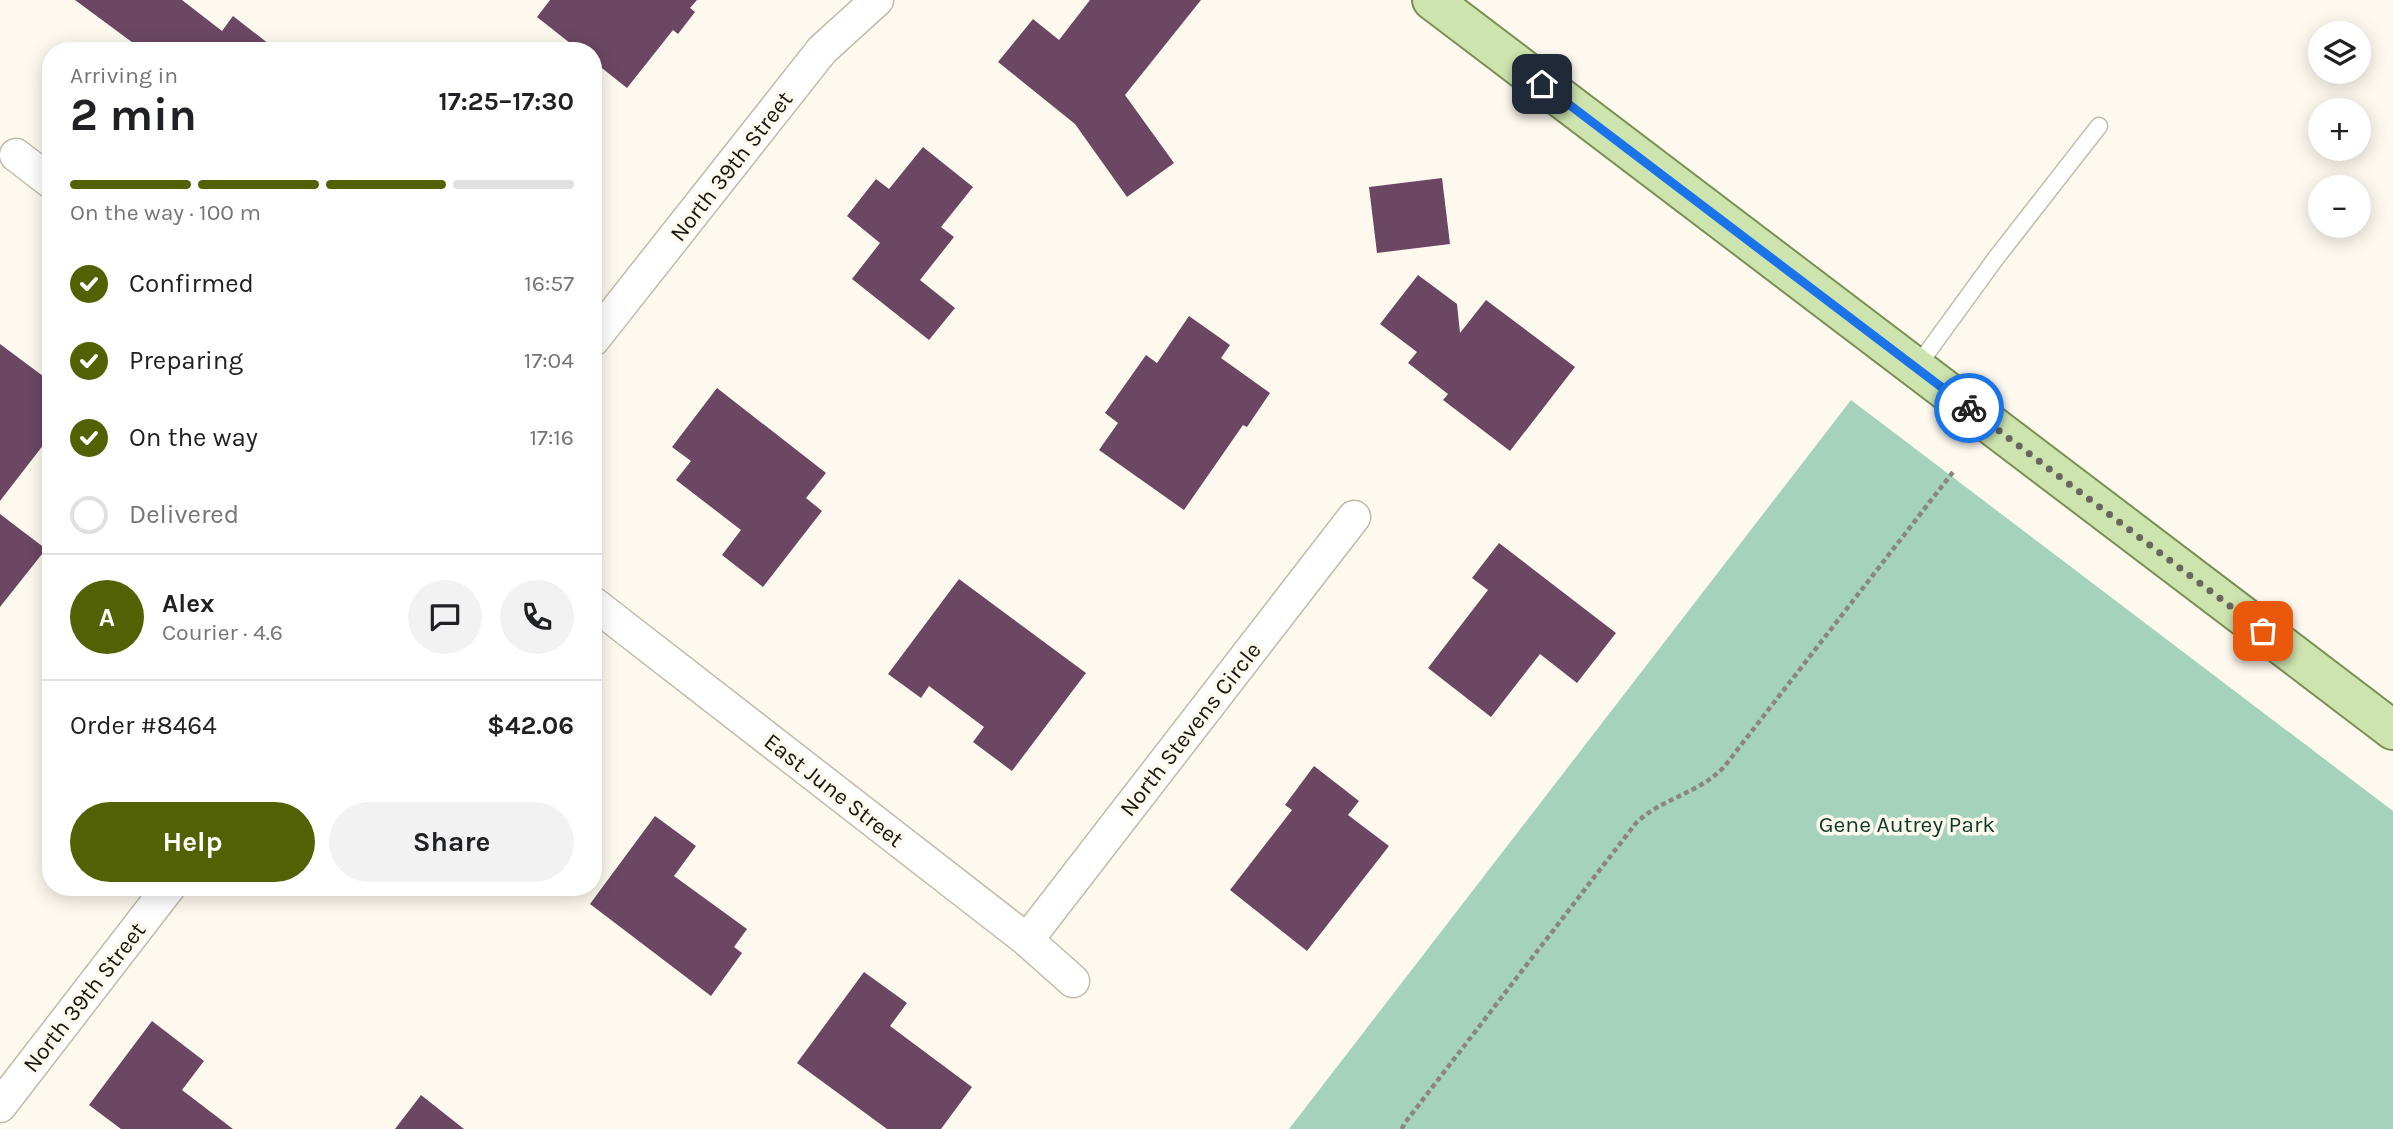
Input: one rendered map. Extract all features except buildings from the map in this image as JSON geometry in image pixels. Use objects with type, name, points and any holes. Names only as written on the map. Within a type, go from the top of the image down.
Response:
[{"type":"main road","points":[[1432,0],[2393,730]]},
{"type":"street","name":"North 39th Street","points":[[602,329],[822,50],[877,0]]},
{"type":"street","points":[[16,155],[42,175]]},
{"type":"street","name":"North Stevens Circle","points":[[1027,940],[1354,517]]},
{"type":"street","name":"East June Street","points":[[602,610],[1027,940],[1073,981]]},
{"type":"street","name":"North 39th Street","points":[[0,1107],[162,896]]},
{"type":"lane","points":[[1916,368],[1980,279],[2099,126]]},
{"type":"path","points":[[1402,1129],[1636,823],[1651,811],[1702,787],[1724,767],[1953,472]]},
{"type":"green space","name":"Gene Autrey Park","points":[[1851,400],[2393,811],[2393,1129],[1289,1129]]},
{"type":"way so far","points":[[1969,408],[2263,631]]},
{"type":"route","points":[[1542,84],[1969,408]]}]
